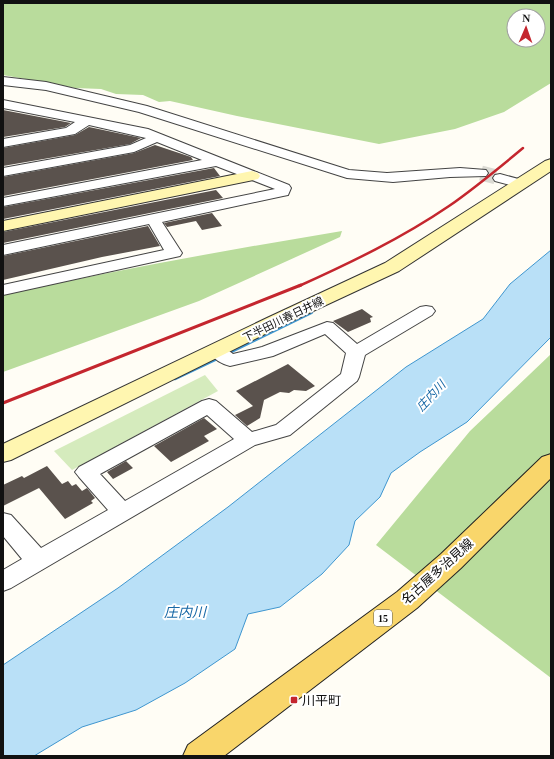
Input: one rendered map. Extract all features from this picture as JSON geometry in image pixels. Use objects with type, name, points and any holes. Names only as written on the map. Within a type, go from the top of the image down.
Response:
[{"type":"main road","name":"下半田川春日井線","points":[[3,454],[274,322],[392,267],[551,164]]},
{"type":"main road","points":[[3,226],[252,176]]},
{"type":"main road","name":"名古屋多治見線","points":[[200,756],[407,600],[551,463]]},
{"type":"street","points":[[3,81],[41,85],[143,109],[347,174],[369,177],[400,177],[460,171],[481,173]]},
{"type":"street","points":[[3,104],[143,132],[214,162],[284,188],[282,192],[3,250]]},
{"type":"street","points":[[3,118],[20,107]]},
{"type":"street","points":[[3,143],[70,131],[86,121]]},
{"type":"street","points":[[3,172],[134,148],[156,138]]},
{"type":"street","points":[[3,202],[214,162]]},
{"type":"street","points":[[500,178],[521,184]]},
{"type":"street","points":[[3,290],[174,253],[153,219]]},
{"type":"street","points":[[3,581],[248,440],[283,430],[350,377],[356,352],[426,311]]},
{"type":"street","points":[[217,351],[230,360],[266,352],[327,327],[356,352]]},
{"type":"street","points":[[122,512],[86,472],[209,406],[248,440]]},
{"type":"street","points":[[3,520],[38,561]]},
{"type":"green space","points":[[3,3],[551,3],[551,83],[504,112],[455,129],[379,144],[170,101],[159,102],[143,95],[116,94],[101,89],[75,88],[3,75]]},
{"type":"green space","points":[[342,231],[340,237],[199,301],[3,372],[3,295],[87,277]]},
{"type":"green space","points":[[551,354],[551,678],[376,545],[470,431]]},
{"type":"green space","points":[[205,375],[218,391],[72,470],[54,451]]},
{"type":"water","name":"庄内川","points":[[551,250],[551,337],[467,422],[420,452],[391,473],[380,497],[355,521],[349,545],[322,574],[280,607],[248,614],[235,649],[185,683],[136,710],[82,727],[34,756],[3,756],[3,665],[118,588],[228,507],[406,367],[483,319],[510,284]]},
{"type":"building","points":[[3,110],[71,123],[65,127],[3,137]]},
{"type":"building","points":[[89,127],[141,138],[130,144],[3,166],[3,148],[75,135]]},
{"type":"building","points":[[155,145],[191,157],[193,160],[3,196],[3,177],[134,153]]},
{"type":"building","points":[[214,168],[220,176],[3,219],[3,207]]},
{"type":"building","points":[[216,190],[223,198],[3,243],[3,232]]},
{"type":"building","points":[[212,213],[222,226],[202,230],[196,221],[167,227],[164,223]]},
{"type":"building","points":[[148,226],[160,246],[102,257],[3,280],[3,256]]},
{"type":"building","points":[[362,309],[373,317],[370,318],[371,322],[348,332],[333,321]]},
{"type":"building","points":[[288,364],[315,386],[306,391],[294,390],[289,393],[280,392],[264,400],[260,418],[247,426],[235,415],[253,406],[236,391]]},
{"type":"building","points":[[204,418],[217,429],[204,436],[209,441],[171,462],[154,446]]},
{"type":"building","points":[[126,461],[133,468],[113,479],[107,472]]},
{"type":"building","points":[[47,466],[62,484],[68,481],[72,486],[76,484],[82,491],[87,488],[95,498],[91,501],[93,503],[65,519],[39,488],[3,506],[3,485],[22,476],[24,478]]},
{"type":"waterway","points":[[229,352],[311,312]]},
{"type":"waterway","points":[[175,378],[217,358]]},
{"type":"tunnel","points":[[481,173],[500,178]]},
{"type":"railway","points":[[299,286],[376,249],[431,218],[468,192],[523,148]]},
{"type":"railway","points":[[3,403],[301,285]]},
{"type":"place","name":"川平町","points":[[294,700]]}]
